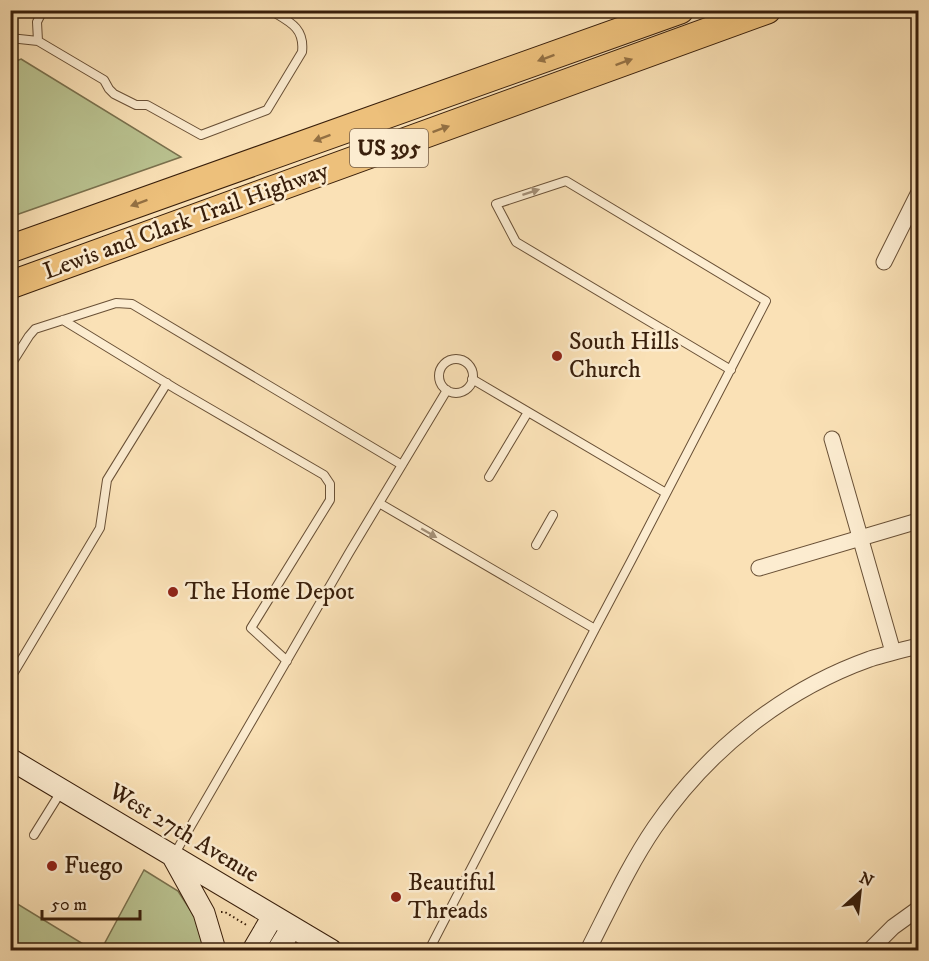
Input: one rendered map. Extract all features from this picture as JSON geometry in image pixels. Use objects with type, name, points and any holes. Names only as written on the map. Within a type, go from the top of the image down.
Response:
[{"type":"highway","name":"Lewis and Clark Trail Highway","points":[[10,249],[680,10]]},
{"type":"highway","name":"Lewis and Clark Trail Highway","points":[[10,285],[767,10]]},
{"type":"main road","name":"West 27th Avenue","points":[[10,759],[331,951]]},
{"type":"main road","points":[[173,856],[204,913],[215,951]]},
{"type":"main road","points":[[253,951],[273,916]]},
{"type":"main road","points":[[278,951],[292,927]]},
{"type":"street","points":[[884,262],[918,194]]},
{"type":"street","points":[[832,439],[893,652]]},
{"type":"street","points":[[759,568],[918,521]]},
{"type":"street","points":[[588,951],[654,829],[670,806],[715,756],[752,723],[818,681],[893,652],[918,646]]},
{"type":"street","points":[[870,951],[893,927],[918,909]]},
{"type":"lane","points":[[38,40],[37,22],[43,10]]},
{"type":"lane","points":[[10,38],[38,40],[104,80],[114,94],[136,105],[147,105],[201,135],[267,110],[302,52],[303,45],[297,28],[270,10]]},
{"type":"lane","points":[[429,951],[595,629],[731,370],[766,301],[566,181],[496,204],[516,242],[731,370]]},
{"type":"lane","points":[[10,366],[28,336],[35,330],[117,303],[132,304],[402,465]]},
{"type":"lane","points":[[63,320],[324,475],[330,484],[330,500],[251,628],[287,661]]},
{"type":"lane","points":[[458,359],[471,369],[472,379],[462,391],[452,392],[443,386],[439,375],[447,361],[458,359]]},
{"type":"lane","points":[[472,379],[666,493]]},
{"type":"lane","points":[[10,679],[100,528],[107,480],[167,383]]},
{"type":"lane","points":[[173,856],[447,390]]},
{"type":"lane","points":[[489,477],[528,412]]},
{"type":"lane","points":[[379,504],[595,629]]},
{"type":"lane","points":[[536,545],[553,515]]},
{"type":"lane","points":[[34,835],[62,790]]},
{"type":"path","points":[[221,912],[225,912],[254,929]]},
{"type":"green space","points":[[21,59],[181,157],[13,216],[10,209],[11,63]]},
{"type":"green space","points":[[144,870],[178,891],[198,922],[206,950],[101,950]]},
{"type":"green space","points":[[11,900],[93,950],[11,950]]},
{"type":"place","name":"South Hills Church","points":[[557,356]]},
{"type":"place","name":"The Home Depot","points":[[173,592]]},
{"type":"place","name":"Fuego","points":[[52,866]]},
{"type":"place","name":"Beautiful Threads","points":[[396,897]]}]
